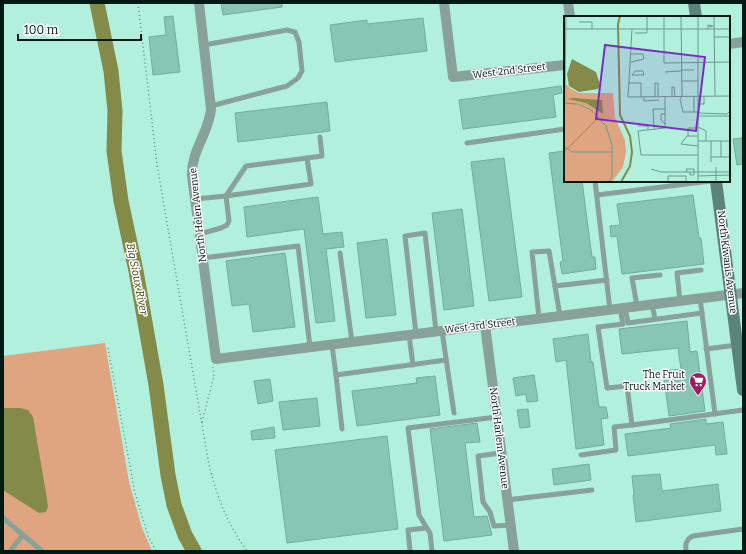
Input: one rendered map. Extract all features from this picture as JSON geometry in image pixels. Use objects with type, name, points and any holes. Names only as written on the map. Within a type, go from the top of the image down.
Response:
[{"type":"main road","points":[[694,3],[696,16]]},
{"type":"main road","name":"North Kiwanis Avenue","points":[[716,182],[739,349],[743,390]]},
{"type":"street","name":"North Helen Avenue","points":[[199,3],[211,116],[200,142],[192,168],[216,360]]},
{"type":"street","name":"West 2nd Street","points":[[444,3],[453,78],[564,65]]},
{"type":"street","points":[[568,3],[570,16]]},
{"type":"street","points":[[730,44],[743,42]]},
{"type":"street","name":"West 3rd Street","points":[[216,360],[743,293]]},
{"type":"street","name":"North Harlem Avenue","points":[[485,325],[514,551]]},
{"type":"lane","points":[[204,45],[287,30],[295,32],[299,42],[302,70],[298,78],[287,86],[211,106]]},
{"type":"lane","points":[[467,142],[564,129]]},
{"type":"lane","points":[[200,234],[227,225],[226,196],[246,166],[322,156],[320,137]]},
{"type":"lane","points":[[195,199],[311,184],[307,158]]},
{"type":"lane","points":[[595,182],[607,280],[619,309],[628,323],[702,313]]},
{"type":"lane","points":[[597,195],[703,182]]},
{"type":"lane","points":[[413,365],[413,334],[405,236],[425,233],[439,331],[446,360],[454,413]]},
{"type":"lane","points":[[203,258],[298,246],[310,347]]},
{"type":"lane","points":[[539,318],[532,252],[549,251],[560,316]]},
{"type":"lane","points":[[340,253],[352,342]]},
{"type":"lane","points":[[680,301],[677,273],[702,270]]},
{"type":"lane","points":[[637,306],[632,278],[660,275]]},
{"type":"lane","points":[[555,286],[607,280]]},
{"type":"lane","points":[[700,298],[715,414]]},
{"type":"lane","points":[[652,304],[655,319]]},
{"type":"lane","points":[[619,309],[622,324],[598,327],[607,388],[627,386],[632,425]]},
{"type":"lane","points":[[332,345],[342,429]]},
{"type":"lane","points":[[706,349],[739,349]]},
{"type":"lane","points":[[336,375],[446,360]]},
{"type":"lane","points":[[581,455],[616,450],[614,427],[743,410]]},
{"type":"lane","points":[[432,551],[430,533],[419,515],[408,428],[497,417]]},
{"type":"lane","points":[[501,453],[478,456],[483,502],[490,512],[494,526],[510,525]]},
{"type":"lane","points":[[507,500],[592,490]]},
{"type":"lane","points":[[3,518],[42,551]]},
{"type":"lane","points":[[410,551],[408,530],[426,528]]},
{"type":"lane","points":[[686,551],[686,542],[693,536],[743,529]]},
{"type":"lane","points":[[10,551],[23,535]]},
{"type":"path","points":[[138,3],[157,165],[209,465],[220,504],[247,551]]},
{"type":"path","points":[[108,348],[134,493],[148,536],[156,551]]},
{"type":"path","points":[[202,424],[214,376],[213,367],[216,360]]},
{"type":"shaded area","points":[[105,343],[129,482],[142,528],[152,551],[3,551],[3,356]]},
{"type":"shaded area","points":[[3,408],[20,408],[28,410],[33,417],[47,499],[48,507],[46,512],[39,513],[3,490]]},
{"type":"building","points":[[221,3],[282,3],[282,7],[223,15]]},
{"type":"building","points":[[173,16],[180,72],[153,75],[149,37],[166,35],[164,17]]},
{"type":"building","points":[[423,18],[427,51],[335,62],[330,25],[367,20],[367,24]]},
{"type":"building","points":[[561,86],[562,93],[553,95],[556,117],[463,129],[459,100]]},
{"type":"building","points":[[327,102],[330,131],[238,142],[235,113]]},
{"type":"building","points":[[742,138],[743,164],[737,165],[733,139]]},
{"type":"building","points":[[564,151],[564,182],[582,182],[592,257],[595,257],[596,269],[562,274],[560,262],[563,261],[549,153]]},
{"type":"building","points":[[504,158],[522,297],[489,301],[471,162]]},
{"type":"building","points":[[693,195],[704,264],[622,274],[617,236],[611,237],[610,226],[620,225],[617,204]]},
{"type":"building","points":[[318,197],[323,234],[342,232],[344,247],[326,249],[335,321],[316,323],[304,229],[247,237],[244,207]]},
{"type":"building","points":[[462,209],[474,306],[444,310],[432,213]]},
{"type":"building","points":[[387,239],[396,315],[366,318],[357,243]]},
{"type":"building","points":[[285,253],[295,327],[253,332],[249,304],[232,306],[226,261]]},
{"type":"building","points":[[687,321],[690,352],[697,351],[705,411],[669,416],[663,371],[681,369],[678,348],[622,354],[619,329]]},
{"type":"building","points":[[588,334],[591,362],[593,362],[599,407],[606,407],[608,418],[601,419],[604,445],[576,449],[566,360],[556,362],[553,339]]},
{"type":"building","points":[[534,375],[538,401],[527,402],[526,394],[516,396],[513,378]]},
{"type":"building","points":[[435,376],[440,415],[357,426],[352,391],[417,383],[416,378]]},
{"type":"building","points":[[270,379],[273,401],[258,404],[254,381]]},
{"type":"building","points":[[317,398],[320,426],[283,430],[279,402]]},
{"type":"building","points":[[528,409],[530,427],[520,428],[517,410]]},
{"type":"building","points":[[706,419],[706,424],[723,422],[727,454],[716,455],[715,445],[628,456],[625,434],[671,428],[670,424]]},
{"type":"building","points":[[477,423],[480,442],[465,443],[474,517],[487,516],[492,535],[444,541],[430,429]]},
{"type":"building","points":[[274,427],[275,438],[252,440],[251,431]]},
{"type":"building","points":[[387,436],[398,529],[287,543],[275,450]]},
{"type":"building","points":[[589,464],[591,480],[554,485],[552,469]]},
{"type":"building","points":[[660,474],[662,491],[718,484],[721,511],[636,522],[632,476]]},
{"type":"waterway","name":"Big Sioux River","points":[[97,3],[111,71],[115,111],[114,151],[121,201],[136,271],[156,385],[168,475],[174,505],[185,535],[194,551]]},
{"type":"place","name":"The Fruit Truck Market","points":[[698,396]]}]
